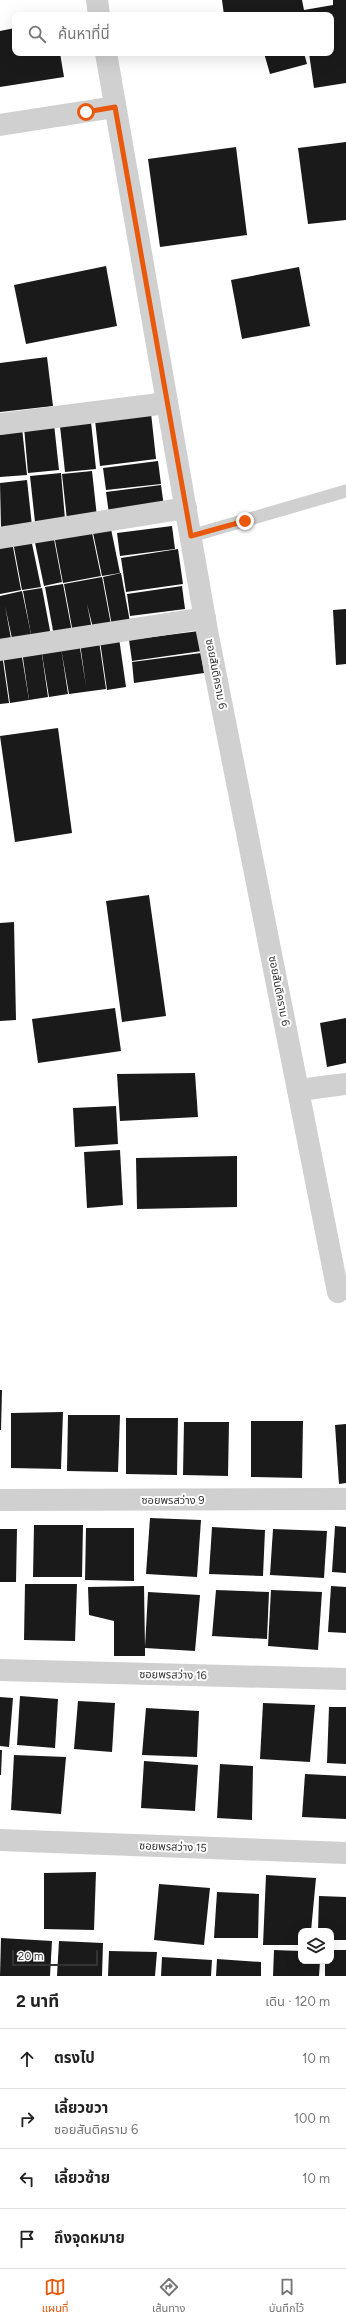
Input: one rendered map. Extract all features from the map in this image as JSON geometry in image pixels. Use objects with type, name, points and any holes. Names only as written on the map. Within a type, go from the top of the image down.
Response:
[{"type":"street","points":[[97,0],[99,12]]},
{"type":"street","name":"ซอยสันติคราม 6","points":[[106,56],[205,618],[338,1292]]},
{"type":"street","points":[[0,126],[115,107]]},
{"type":"street","points":[[0,424],[167,403]]},
{"type":"street","points":[[0,538],[186,508]]},
{"type":"street","points":[[0,650],[205,618]]},
{"type":"street","points":[[299,1090],[346,1084]]},
{"type":"street","name":"ซอยพรสว่าง 9","points":[[0,1500],[346,1499]]},
{"type":"street","name":"ซอยพรสว่าง 16","points":[[0,1670],[346,1679]]},
{"type":"street","name":"ซอยพรสว่าง 15","points":[[0,1840],[346,1853]]},
{"type":"lane","points":[[191,536],[346,491]]},
{"type":"building","points":[[222,0],[302,0],[304,10],[333,5],[333,0],[346,0],[346,83],[314,88],[309,56],[334,56],[334,12],[224,12]]},
{"type":"building","points":[[12,29],[12,56],[60,56],[64,77],[0,87],[0,31]]},
{"type":"building","points":[[265,56],[305,56],[307,64],[270,74]]},
{"type":"building","points":[[346,142],[346,220],[308,224],[298,148]]},
{"type":"building","points":[[236,147],[247,235],[160,247],[148,159]]},
{"type":"building","points":[[106,266],[117,326],[26,344],[14,285]]},
{"type":"building","points":[[299,267],[310,326],[242,339],[231,280]]},
{"type":"building","points":[[47,357],[53,406],[0,412],[0,363]]},
{"type":"building","points":[[151,413],[156,459],[100,466],[95,420]]},
{"type":"building","points":[[91,422],[96,469],[65,472],[60,426]]},
{"type":"building","points":[[54,424],[59,470],[28,473],[24,427]]},
{"type":"building","points":[[22,428],[27,475],[0,477],[0,431]]},
{"type":"building","points":[[158,461],[161,484],[106,490],[103,468]]},
{"type":"building","points":[[92,471],[97,517],[67,520],[62,474]]},
{"type":"building","points":[[61,473],[65,519],[35,522],[30,476]]},
{"type":"building","points":[[27,480],[32,526],[1,529],[0,483]]},
{"type":"building","points":[[161,485],[164,507],[109,514],[106,492]]},
{"type":"building","points":[[110,524],[120,573],[102,576],[92,528]]},
{"type":"building","points":[[172,526],[175,549],[120,556],[117,533]]},
{"type":"building","points":[[91,528],[101,576],[63,583],[54,535]]},
{"type":"building","points":[[53,534],[62,582],[44,586],[34,538]]},
{"type":"building","points":[[31,539],[41,587],[22,590],[13,542]]},
{"type":"building","points":[[12,542],[21,590],[0,594],[0,544]]},
{"type":"building","points":[[178,549],[183,584],[126,592],[121,558]]},
{"type":"building","points":[[121,573],[130,622],[112,626],[103,577]]},
{"type":"building","points":[[102,577],[111,625],[93,628],[87,604],[92,629],[73,633],[64,584]]},
{"type":"building","points":[[63,584],[72,632],[54,636],[45,587]]},
{"type":"building","points":[[182,586],[185,609],[130,616],[127,594]]},
{"type":"building","points":[[42,588],[51,636],[32,640],[23,591]]},
{"type":"building","points":[[22,591],[32,639],[13,643],[5,606],[12,644],[0,646],[0,596]]},
{"type":"building","points":[[346,609],[346,664],[336,665],[333,610]]},
{"type":"building","points":[[199,631],[202,651],[132,661],[129,640]]},
{"type":"building","points":[[119,638],[126,687],[107,690],[100,641]]},
{"type":"building","points":[[99,641],[106,689],[69,694],[61,648],[68,694],[49,697],[41,648],[79,642],[86,686],[80,643]]},
{"type":"building","points":[[41,648],[48,697],[29,700],[22,651]]},
{"type":"building","points":[[21,651],[29,700],[10,703],[3,654]]},
{"type":"building","points":[[201,653],[204,673],[134,683],[132,662]]},
{"type":"building","points":[[2,654],[9,703],[0,704],[0,655]]},
{"type":"building","points":[[58,728],[72,833],[15,842],[0,736]]},
{"type":"building","points":[[149,895],[166,1016],[122,1022],[106,901]]},
{"type":"building","points":[[14,922],[16,1020],[0,1021],[0,923]]},
{"type":"building","points":[[115,1008],[121,1051],[38,1063],[32,1019]]},
{"type":"building","points":[[346,1018],[346,1063],[327,1067],[320,1023]]},
{"type":"building","points":[[195,1073],[198,1117],[120,1121],[117,1074]]},
{"type":"building","points":[[116,1106],[118,1144],[75,1147],[73,1108]]},
{"type":"building","points":[[120,1150],[123,1205],[87,1208],[84,1152]]},
{"type":"building","points":[[237,1156],[237,1207],[137,1209],[136,1158]]},
{"type":"building","points":[[0,1390],[2,1390],[1,1430],[0,1430]]},
{"type":"building","points":[[63,1412],[61,1469],[11,1468],[11,1413]]},
{"type":"building","points":[[68,1415],[120,1415],[118,1472],[67,1471]]},
{"type":"building","points":[[126,1418],[178,1418],[177,1475],[126,1474]]},
{"type":"building","points":[[251,1421],[303,1421],[302,1478],[251,1477]]},
{"type":"building","points":[[184,1422],[229,1422],[228,1476],[183,1475]]},
{"type":"building","points":[[346,1424],[346,1483],[339,1484],[335,1425]]},
{"type":"building","points":[[150,1518],[201,1520],[197,1577],[146,1574]]},
{"type":"building","points":[[34,1525],[83,1525],[82,1577],[33,1577]]},
{"type":"building","points":[[335,1526],[346,1527],[346,1573],[332,1572]]},
{"type":"building","points":[[212,1527],[265,1530],[263,1576],[209,1574]]},
{"type":"building","points":[[86,1528],[134,1528],[134,1581],[85,1580]]},
{"type":"building","points":[[0,1529],[17,1529],[16,1582],[0,1582]]},
{"type":"building","points":[[273,1529],[327,1531],[324,1578],[270,1575]]},
{"type":"building","points":[[25,1584],[77,1584],[75,1641],[24,1640]]},
{"type":"building","points":[[144,1586],[145,1647],[148,1592],[200,1595],[195,1651],[145,1648],[145,1656],[114,1656],[114,1621],[89,1615],[88,1587]]},
{"type":"building","points":[[331,1586],[346,1587],[346,1633],[328,1632]]},
{"type":"building","points":[[216,1590],[269,1592],[267,1639],[212,1636]]},
{"type":"building","points":[[271,1590],[322,1592],[318,1650],[268,1646]]},
{"type":"building","points":[[20,1696],[58,1699],[55,1748],[17,1745]]},
{"type":"building","points":[[0,1697],[13,1698],[9,1747],[0,1746]]},
{"type":"building","points":[[78,1701],[115,1703],[112,1752],[74,1749]]},
{"type":"building","points":[[263,1703],[315,1705],[310,1762],[260,1759]]},
{"type":"building","points":[[329,1707],[346,1707],[346,1764],[327,1763]]},
{"type":"building","points":[[146,1708],[199,1711],[197,1757],[142,1755]]},
{"type":"building","points":[[0,1750],[2,1750],[1,1775],[0,1775]]},
{"type":"building","points":[[14,1755],[66,1757],[61,1814],[11,1810]]},
{"type":"building","points":[[144,1761],[198,1765],[195,1811],[141,1808]]},
{"type":"building","points":[[220,1764],[253,1766],[252,1820],[217,1818]]},
{"type":"building","points":[[305,1774],[346,1776],[346,1819],[302,1817]]},
{"type":"building","points":[[96,1872],[94,1930],[44,1929],[44,1873]]},
{"type":"building","points":[[266,1875],[316,1878],[311,1928],[298,1928],[298,1945],[263,1945]]},
{"type":"building","points":[[159,1884],[210,1888],[204,1945],[154,1940]]},
{"type":"building","points":[[217,1892],[259,1894],[258,1938],[214,1938]]},
{"type":"building","points":[[319,1896],[346,1897],[346,1940],[334,1940],[334,1928],[318,1928]]},
{"type":"building","points":[[1,1938],[52,1941],[50,1976],[0,1976]]},
{"type":"building","points":[[59,1941],[103,1943],[102,1976],[57,1976]]},
{"type":"building","points":[[274,1950],[298,1951],[298,1964],[320,1964],[319,1976],[273,1976]]},
{"type":"building","points":[[334,1950],[346,1950],[346,1976],[325,1976],[325,1964],[334,1964]]},
{"type":"building","points":[[109,1951],[157,1952],[155,1976],[108,1976]]},
{"type":"building","points":[[162,1957],[212,1960],[211,1976],[161,1976]]},
{"type":"building","points":[[217,1959],[261,1962],[261,1976],[216,1976]]},
{"type":"route","points":[[86,112],[115,107],[191,536],[245,521]]}]
